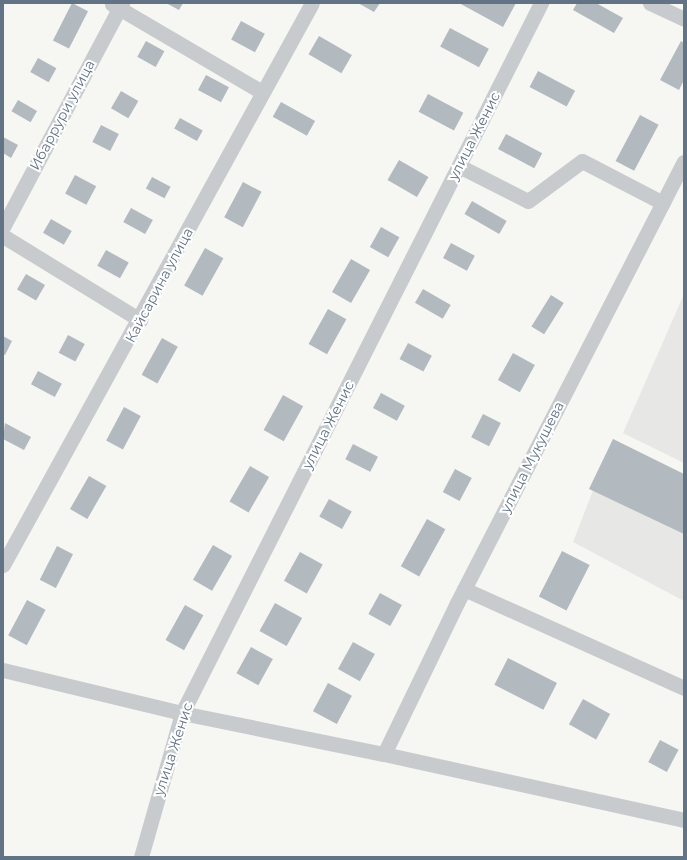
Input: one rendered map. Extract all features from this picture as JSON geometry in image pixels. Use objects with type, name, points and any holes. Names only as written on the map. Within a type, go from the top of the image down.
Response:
[{"type":"street","name":"Кайсарина улица","points":[[3,565],[140,320],[262,92],[312,3]]},
{"type":"street","name":"улица Женис","points":[[141,857],[182,713],[541,3]]},
{"type":"street","points":[[650,3],[684,19]]},
{"type":"street","points":[[117,5],[262,92]]},
{"type":"street","name":"Ибаррури улица","points":[[3,227],[117,5]]},
{"type":"street","points":[[459,166],[528,201],[582,161],[663,203]]},
{"type":"street","name":"улица Мукушева","points":[[384,754],[464,589],[684,162]]},
{"type":"street","points":[[3,236],[140,320]]},
{"type":"street","points":[[464,589],[684,688]]},
{"type":"street","points":[[3,670],[182,713],[384,754],[684,820]]},
{"type":"shaded area","points":[[684,294],[684,463],[623,433]]},
{"type":"shaded area","points":[[613,439],[684,475],[684,601],[573,542]]},
{"type":"building","points":[[72,3],[88,11],[69,49],[53,40]]},
{"type":"building","points":[[166,3],[183,3],[179,10]]},
{"type":"building","points":[[358,3],[380,3],[374,12]]},
{"type":"building","points":[[459,3],[516,3],[503,27]]},
{"type":"building","points":[[577,3],[596,3],[623,18],[614,33],[573,10]]},
{"type":"building","points":[[241,21],[265,34],[255,52],[231,40]]},
{"type":"building","points":[[450,28],[489,49],[479,67],[440,47]]},
{"type":"building","points":[[319,36],[352,55],[341,73],[308,54]]},
{"type":"building","points":[[146,41],[164,51],[156,67],[137,57]]},
{"type":"building","points":[[681,41],[684,43],[684,80],[679,90],[660,80]]},
{"type":"building","points":[[38,58],[56,68],[49,82],[30,72]]},
{"type":"building","points":[[538,71],[575,91],[567,107],[530,87]]},
{"type":"building","points":[[206,75],[229,87],[221,102],[198,90]]},
{"type":"building","points":[[121,91],[138,101],[128,118],[111,108]]},
{"type":"building","points":[[428,94],[463,113],[454,130],[419,112]]},
{"type":"building","points":[[18,100],[37,111],[31,122],[12,111]]},
{"type":"building","points":[[281,102],[315,121],[307,136],[273,117]]},
{"type":"building","points":[[640,115],[659,125],[634,171],[616,161]]},
{"type":"building","points":[[180,118],[203,131],[197,141],[174,128]]},
{"type":"building","points":[[101,125],[119,134],[110,151],[92,142]]},
{"type":"building","points":[[506,134],[542,153],[534,168],[498,149]]},
{"type":"building","points":[[3,137],[18,145],[11,158],[3,153]]},
{"type":"building","points":[[399,160],[428,177],[417,197],[388,180]]},
{"type":"building","points":[[75,175],[96,186],[86,205],[65,194]]},
{"type":"building","points":[[152,177],[171,187],[164,198],[146,188]]},
{"type":"building","points":[[243,182],[262,192],[243,227],[224,217]]},
{"type":"building","points":[[472,201],[507,221],[499,234],[464,214]]},
{"type":"building","points":[[131,208],[153,220],[145,234],[123,222]]},
{"type":"building","points":[[51,219],[72,231],[64,245],[43,233]]},
{"type":"building","points":[[381,227],[399,237],[388,257],[370,247]]},
{"type":"building","points":[[451,243],[475,256],[467,271],[443,258]]},
{"type":"building","points":[[205,248],[223,258],[203,296],[184,286]]},
{"type":"building","points":[[106,250],[129,263],[120,278],[97,266]]},
{"type":"building","points":[[351,259],[370,270],[351,303],[332,292]]},
{"type":"building","points":[[26,274],[45,285],[36,301],[17,290]]},
{"type":"building","points":[[423,289],[451,305],[443,319],[415,303]]},
{"type":"building","points":[[551,295],[564,303],[544,334],[531,326]]},
{"type":"building","points":[[328,309],[346,319],[327,354],[309,344]]},
{"type":"building","points":[[68,335],[85,344],[75,362],[59,353]]},
{"type":"building","points":[[3,336],[12,341],[5,355],[3,354]]},
{"type":"building","points":[[162,338],[178,347],[157,383],[142,375]]},
{"type":"building","points":[[408,343],[432,356],[423,372],[400,359]]},
{"type":"building","points":[[513,353],[535,365],[520,392],[498,380]]},
{"type":"building","points":[[38,371],[62,384],[55,397],[31,384]]},
{"type":"building","points":[[381,393],[405,406],[397,421],[373,408]]},
{"type":"building","points":[[283,395],[303,406],[284,441],[264,430]]},
{"type":"building","points":[[124,407],[141,416],[123,449],[106,441]]},
{"type":"building","points":[[483,414],[501,423],[489,446],[471,437]]},
{"type":"building","points":[[5,423],[31,437],[24,450],[3,439]]},
{"type":"building","points":[[613,439],[684,474],[684,534],[589,489]]},
{"type":"building","points":[[353,444],[378,457],[370,472],[345,459]]},
{"type":"building","points":[[250,466],[269,477],[249,513],[230,502]]},
{"type":"building","points":[[455,469],[472,478],[460,501],[443,492]]},
{"type":"building","points":[[89,476],[106,486],[87,519],[70,509]]},
{"type":"building","points":[[329,499],[352,512],[342,529],[319,516]]},
{"type":"building","points":[[427,519],[445,529],[419,576],[401,566]]},
{"type":"building","points":[[213,545],[232,556],[212,591],[193,580]]},
{"type":"building","points":[[57,546],[73,554],[56,588],[40,580]]},
{"type":"building","points":[[562,551],[590,565],[566,611],[539,596]]},
{"type":"building","points":[[300,552],[323,565],[307,593],[284,581]]},
{"type":"building","points":[[380,593],[402,605],[390,626],[368,614]]},
{"type":"building","points":[[27,600],[46,610],[27,645],[8,635]]},
{"type":"building","points":[[275,603],[302,618],[287,646],[259,631]]},
{"type":"building","points":[[185,605],[203,615],[184,650],[166,640]]},
{"type":"building","points":[[353,642],[375,654],[360,681],[338,669]]},
{"type":"building","points":[[251,647],[273,659],[258,685],[236,673]]},
{"type":"building","points":[[508,658],[557,683],[543,710],[494,685]]},
{"type":"building","points":[[328,683],[352,696],[337,724],[313,711]]},
{"type":"building","points":[[583,699],[610,714],[596,739],[569,724]]},
{"type":"building","points":[[660,740],[679,750],[667,772],[648,762]]}]
